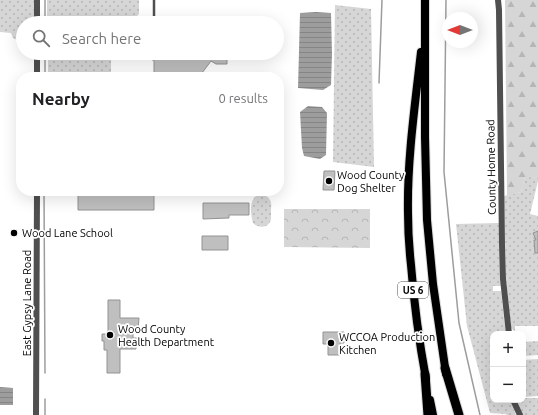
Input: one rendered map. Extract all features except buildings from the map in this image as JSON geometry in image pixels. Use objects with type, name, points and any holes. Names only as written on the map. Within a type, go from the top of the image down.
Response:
[{"type":"highway","name":"US 6","points":[[425,0],[425,137],[427,220],[433,284],[445,368],[455,415]]},
{"type":"highway","name":"US 6","points":[[425,16],[412,136],[408,212],[413,289],[425,374],[433,415]]},
{"type":"highway","points":[[445,368],[459,415]]},
{"type":"highway","points":[[425,374],[428,415]]},
{"type":"street","points":[[37,0],[37,16]]},
{"type":"street","name":"County Home Road","points":[[498,0],[503,279],[509,331]]},
{"type":"street","points":[[37,60],[37,72]]},
{"type":"street","name":"East Gypsy Lane Road","points":[[36,415],[37,196]]},
{"type":"street","points":[[514,403],[520,415]]},
{"type":"lane","points":[[154,0],[154,16]]},
{"type":"green space","points":[[0,0],[34,0],[34,16],[16,16],[16,39],[13,38],[11,33],[0,32]]},
{"type":"green space","points":[[47,0],[139,0],[139,14],[137,16],[47,16]]},
{"type":"green space","points":[[505,0],[538,0],[538,178],[525,177],[521,192],[507,196]]},
{"type":"green space","points":[[335,5],[371,9],[374,167],[333,162]]},
{"type":"green space","points":[[48,60],[111,60],[111,72],[48,72]]},
{"type":"green space","points":[[525,176],[538,178],[530,214],[538,216],[538,326],[515,326],[515,331],[511,328],[506,278],[504,196],[521,192]]},
{"type":"green space","points":[[256,196],[265,196],[271,201],[271,219],[268,225],[260,227],[253,223],[251,206],[253,199]]},
{"type":"green space","points":[[284,209],[370,209],[370,248],[284,247]]},
{"type":"green space","points":[[499,223],[501,286],[493,286],[493,291],[501,291],[506,331],[490,331],[490,403],[511,403],[516,415],[490,413],[467,326],[456,224]]},
{"type":"green space","points":[[538,341],[538,355],[526,356],[526,342]]},
{"type":"green space","points":[[538,359],[538,396],[526,397],[526,360]]},
{"type":"green space","points":[[526,398],[538,398],[538,415],[522,415],[517,404],[526,403]]},
{"type":"shaded area","points":[[300,13],[331,13],[331,85],[323,90],[298,88]]},
{"type":"shaded area","points":[[308,106],[322,107],[327,113],[326,155],[320,159],[304,156],[302,148],[300,112]]},
{"type":"shaded area","points":[[0,387],[13,388],[13,405],[0,405]]},
{"type":"waterway","points":[[45,0],[45,16]]},
{"type":"waterway","points":[[379,83],[382,0]]},
{"type":"waterway","points":[[446,0],[444,172],[459,323],[480,415]]},
{"type":"waterway","points":[[45,60],[45,72]]},
{"type":"waterway","points":[[44,196],[45,373]]},
{"type":"waterway","points":[[45,399],[45,415]]},
{"type":"place","name":"Wood County Dog Shelter","points":[[329,181]]},
{"type":"place","name":"Wood Lane School","points":[[14,233]]},
{"type":"place","name":"Wood County Health Department","points":[[110,335]]},
{"type":"place","name":"WCCOA Production Kitchen","points":[[331,343]]}]
